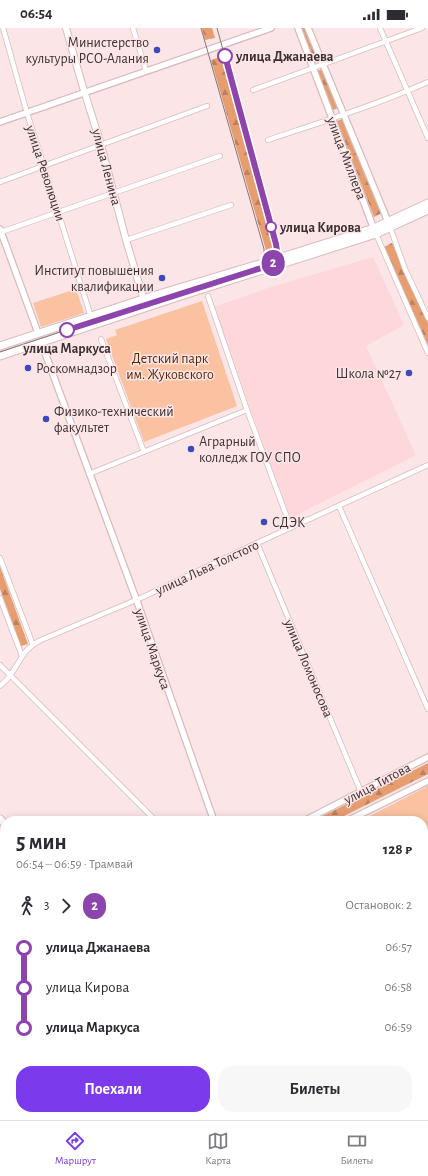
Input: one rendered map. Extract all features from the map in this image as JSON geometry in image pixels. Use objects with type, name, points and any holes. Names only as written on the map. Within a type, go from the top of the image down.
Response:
[{"type":"main road","name":"улица Ленина","points":[[66,28],[101,145],[126,240],[146,307]]},
{"type":"main road","points":[[0,356],[375,231],[428,203]]},
{"type":"main road","points":[[389,224],[428,210]]},
{"type":"main road","points":[[0,346],[144,299],[375,231]]},
{"type":"main road","name":"улица Маркуса","points":[[38,333],[41,342]]},
{"type":"street","name":"улица Революции","points":[[3,28],[27,112],[91,317]]},
{"type":"street","points":[[133,28],[146,71]]},
{"type":"street","points":[[0,122],[271,28]]},
{"type":"street","name":"улица Миллера","points":[[298,28],[375,231],[428,352]]},
{"type":"street","name":"улица Миллера","points":[[308,28],[389,224],[405,269],[428,318]]},
{"type":"street","points":[[380,28],[428,138]]},
{"type":"street","points":[[253,90],[422,28]]},
{"type":"street","points":[[268,140],[333,118],[428,82]]},
{"type":"street","points":[[0,182],[207,106]]},
{"type":"street","points":[[1,231],[220,156]]},
{"type":"street","points":[[126,240],[231,205]]},
{"type":"street","name":"улица Маркуса","points":[[1,231],[38,333]]},
{"type":"street","points":[[208,296],[247,410],[291,528]]},
{"type":"street","points":[[101,339],[144,452]]},
{"type":"street","name":"улица Маркуса","points":[[41,342],[136,600],[212,816]]},
{"type":"street","points":[[89,474],[247,410]]},
{"type":"street","points":[[427,466],[428,473]]},
{"type":"street","name":"улица Льва Толстого","points":[[0,686],[11,675],[22,656],[33,644],[136,600],[427,466]]},
{"type":"street","points":[[339,506],[428,709]]},
{"type":"street","name":"улица Ломоносова","points":[[257,543],[361,792]]},
{"type":"street","points":[[0,558],[33,644]]},
{"type":"street","points":[[0,598],[22,656]]},
{"type":"street","points":[[0,665],[151,816]]},
{"type":"street","name":"улица Титова","points":[[314,816],[428,757]]},
{"type":"street","name":"улица Титова","points":[[357,816],[428,781]]},
{"type":"shaded area","points":[[373,257],[404,325],[366,346],[416,455],[291,518],[214,307],[268,288]]},
{"type":"green space","points":[[202,28],[212,28],[215,38],[205,40]]},
{"type":"green space","points":[[301,28],[306,28],[319,61],[315,63]]},
{"type":"green space","points":[[223,56],[275,251],[267,254],[211,60]]},
{"type":"green space","points":[[322,69],[338,108],[333,110],[317,71]]},
{"type":"green space","points":[[342,119],[382,213],[374,217],[337,121]]},
{"type":"green space","points":[[392,243],[428,323],[428,345],[384,247]]},
{"type":"green space","points":[[76,289],[84,313],[41,327],[33,303]]},
{"type":"green space","name":"Детский парк им. Жуковского","points":[[202,301],[237,406],[144,442],[106,339],[117,335],[115,330]]},
{"type":"green space","points":[[0,567],[28,644],[21,646],[0,589]]},
{"type":"green space","points":[[428,763],[428,774],[344,816],[323,816]]},
{"type":"green space","points":[[428,786],[428,816],[370,816]]},
{"type":"tram line","points":[[201,28],[264,249],[262,263],[256,267]]},
{"type":"tram line","points":[[0,352],[145,304],[271,265],[276,260],[276,243],[217,28]]},
{"type":"tram line","name":"2","points":[[67,330],[255,270],[275,262],[277,259],[276,244],[225,56]]},
{"type":"place","name":"Министерство культуры РСО-Алания","points":[[157,50]]},
{"type":"place","name":"улица Джанаева","points":[[225,56]]},
{"type":"place","name":"улица Кирова","points":[[271,227]]},
{"type":"place","name":"Институт повышения квалификации","points":[[162,278]]},
{"type":"place","name":"улица Маркуса","points":[[67,330]]},
{"type":"place","name":"Роскомнадзор","points":[[28,368]]},
{"type":"place","name":"Школа №27","points":[[409,373]]},
{"type":"place","name":"Физико-технический факультет","points":[[46,419]]},
{"type":"place","name":"Аграрный колледж ГОУ СПО","points":[[191,449]]},
{"type":"place","name":"СДЭК","points":[[264,522]]}]
